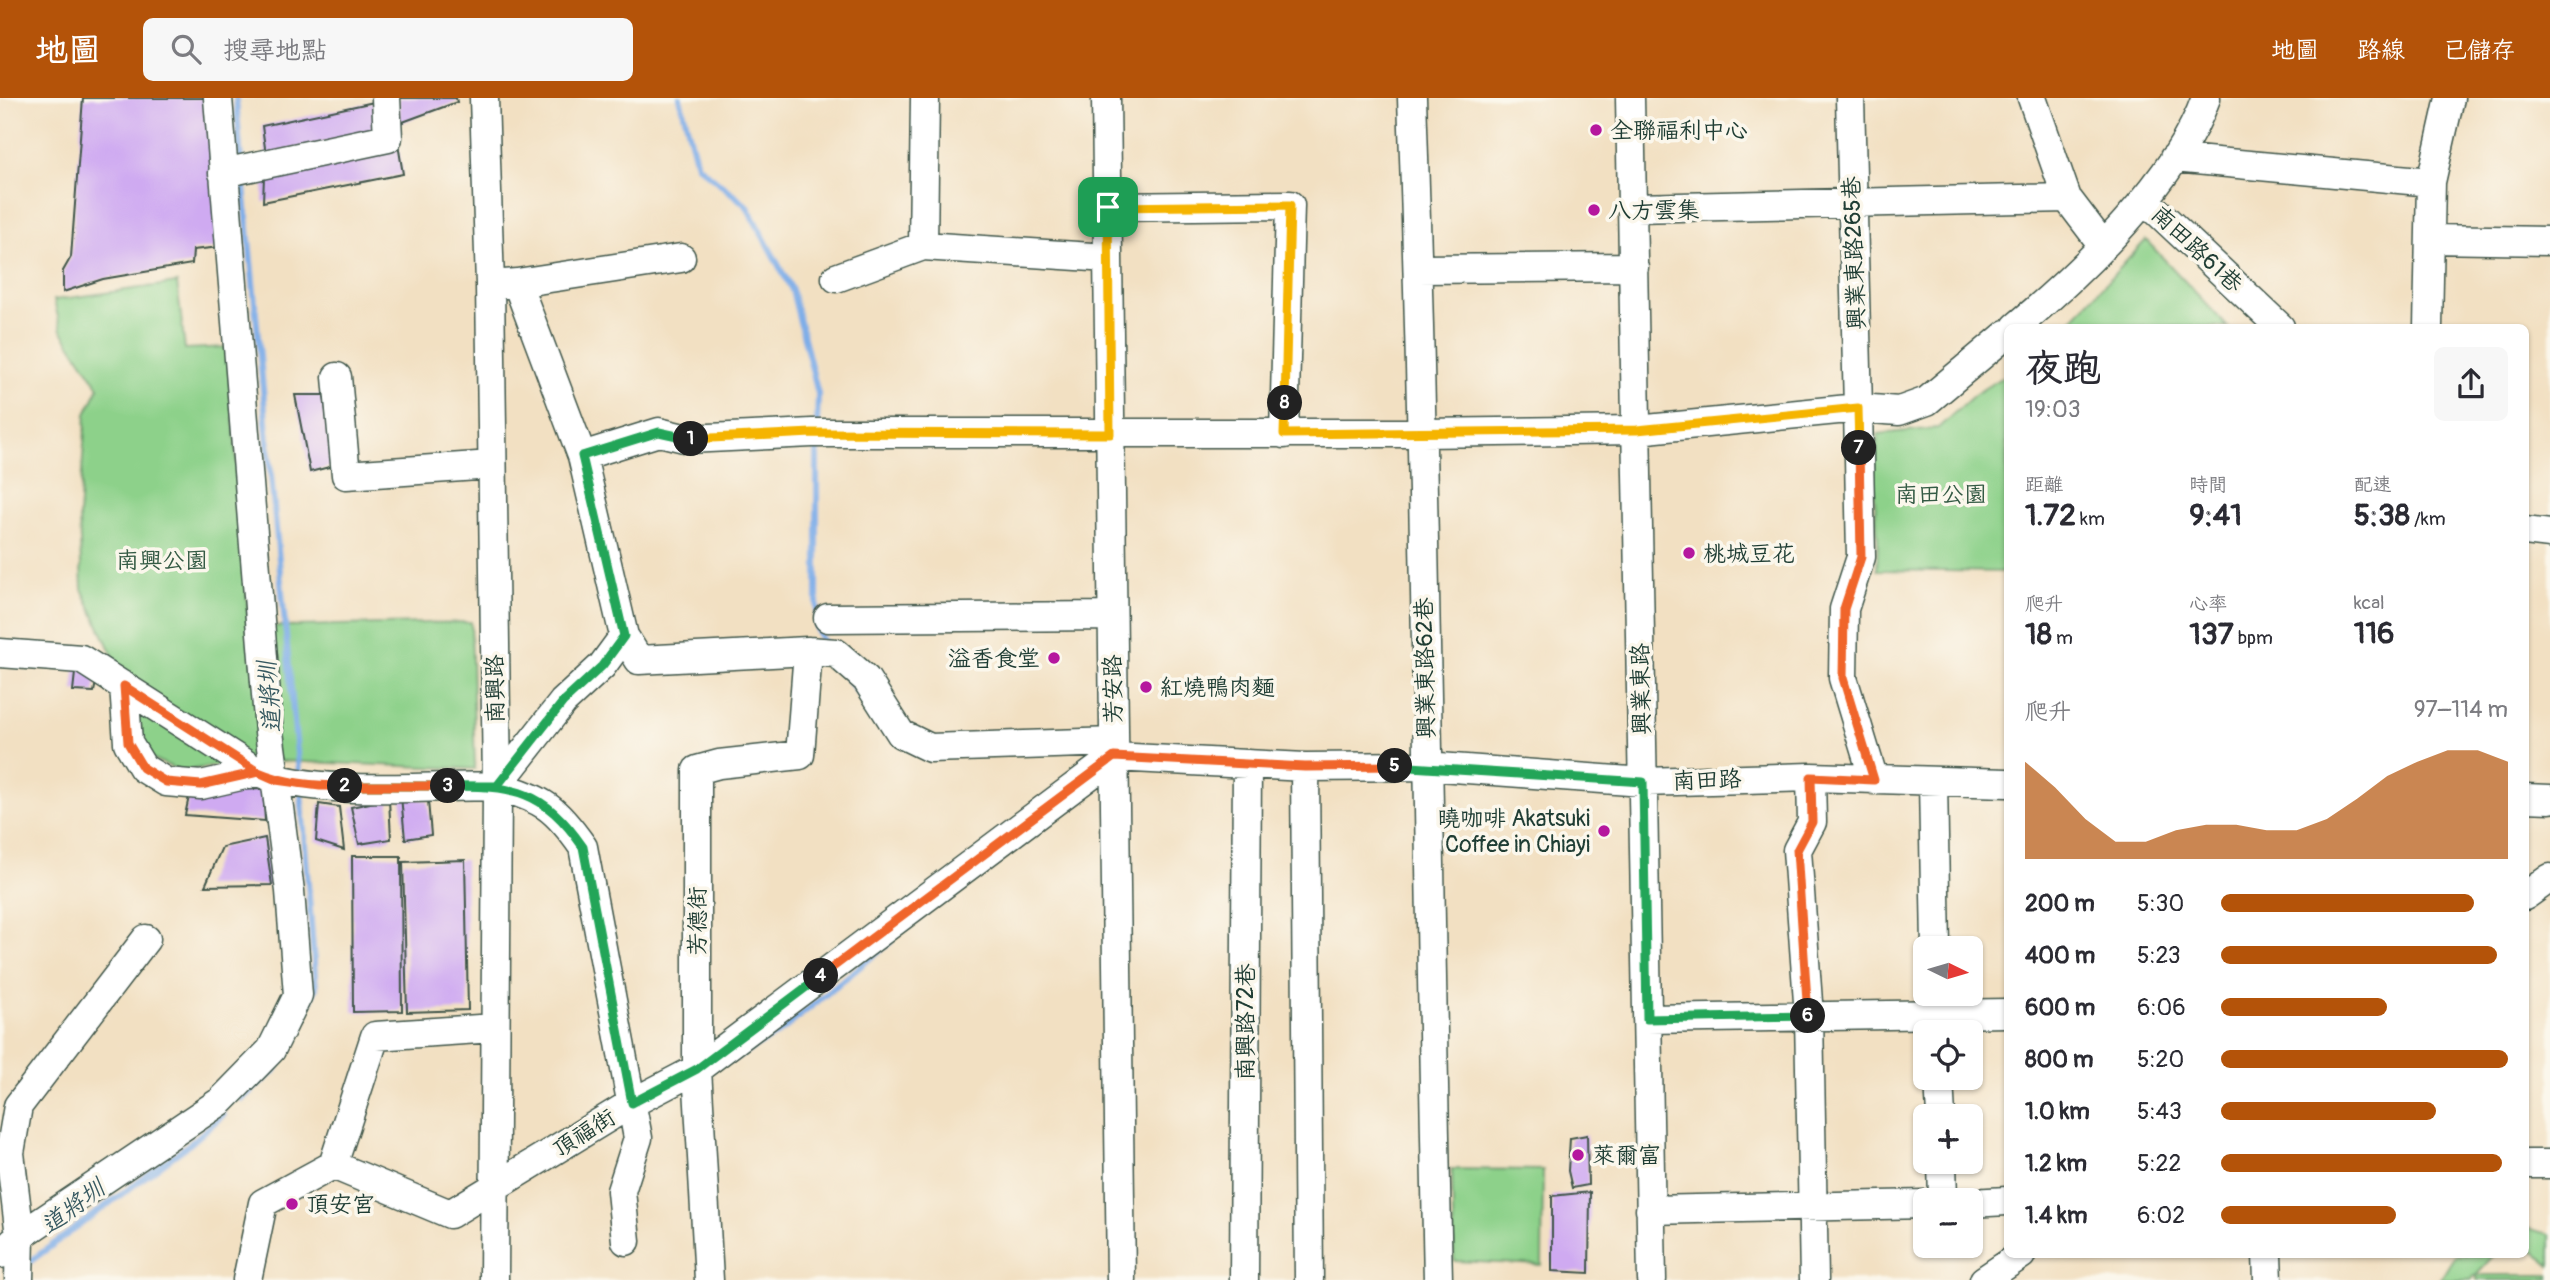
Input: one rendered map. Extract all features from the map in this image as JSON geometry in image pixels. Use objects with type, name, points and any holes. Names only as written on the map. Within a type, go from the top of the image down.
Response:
[{"type":"street","points":[[15,1258],[221,1101],[271,1050],[298,995],[290,891],[267,776],[269,732],[218,98]]},
{"type":"street","points":[[223,173],[388,138],[386,98]]},
{"type":"street","name":"南興路","points":[[484,98],[503,284],[492,466],[497,786],[492,1189],[494,1280]]},
{"type":"street","points":[[923,246],[925,98]]},
{"type":"street","name":"芳安路","points":[[1106,98],[1121,1280]]},
{"type":"street","name":"興業東路62巷","points":[[1412,98],[1423,433],[1426,766],[1438,1280]]},
{"type":"street","name":"興業東路","points":[[1630,98],[1651,1280]]},
{"type":"street","name":"興業東路265巷","points":[[1850,98],[1861,557],[1844,609],[1843,678],[1874,780]]},
{"type":"street","points":[[2032,98],[2067,198],[2102,244]]},
{"type":"street","points":[[2019,324],[2146,201],[2197,124],[2206,98]]},
{"type":"street","points":[[2428,324],[2431,182],[2450,98]]},
{"type":"street","points":[[2174,158],[2431,182]]},
{"type":"street","points":[[1634,208],[2067,198]]},
{"type":"street","name":"南田路61巷","points":[[2146,201],[2277,324]]},
{"type":"street","points":[[1108,207],[1290,205],[1284,434]]},
{"type":"street","points":[[2430,239],[2550,241]]},
{"type":"street","points":[[836,278],[923,246],[1108,258]]},
{"type":"street","points":[[497,786],[563,702],[602,666],[624,636],[582,456],[503,284],[681,258]]},
{"type":"street","points":[[1418,269],[1634,267]]},
{"type":"street","points":[[582,456],[659,432],[688,439],[812,433],[1284,434],[1637,430],[1858,408],[1899,411],[1927,401],[2004,337]]},
{"type":"street","points":[[337,377],[346,475],[492,466]]},
{"type":"street","points":[[2529,531],[2550,534]]},
{"type":"street","points":[[828,618],[1112,616]]},
{"type":"street","name":"南田路","points":[[624,636],[639,660],[808,651],[836,653],[866,679],[901,734],[930,748],[1114,750],[1247,764],[1305,767],[1426,766],[1643,782],[1811,777],[2004,783]]},
{"type":"street","name":"芳德街","points":[[709,1280],[697,1069],[697,770],[719,764],[800,755],[808,651]]},
{"type":"street","points":[[0,653],[81,659],[267,776]]},
{"type":"street","points":[[124,686],[128,743],[143,768],[166,782],[201,785],[267,776],[320,786],[497,786],[536,797],[556,813],[583,847],[638,1138],[621,1191],[626,1241]]},
{"type":"street","name":"頂福街","points":[[333,1165],[450,1214],[632,1103],[697,1069],[1114,750]]},
{"type":"street","name":"南興路72巷","points":[[1244,1280],[1247,764]]},
{"type":"street","points":[[1305,767],[1309,1280]]},
{"type":"street","points":[[1811,777],[1812,822],[1797,850],[1810,1016],[1814,1280]]},
{"type":"street","points":[[1933,781],[1936,936]]},
{"type":"street","points":[[2529,798],[2550,799]]},
{"type":"street","points":[[2529,893],[2550,878]]},
{"type":"street","points":[[15,1258],[10,1153],[18,1106],[146,939]]},
{"type":"street","points":[[1647,1019],[2004,1013]]},
{"type":"street","points":[[247,1280],[263,1203],[333,1165],[374,1036],[494,1028]]},
{"type":"street","points":[[2529,1164],[2550,1164]]},
{"type":"street","points":[[1983,1202],[2004,1201]]},
{"type":"street","points":[[1650,1210],[1913,1204]]},
{"type":"street","points":[[1984,1280],[2017,1258]]},
{"type":"street","points":[[2267,1258],[2268,1280]]},
{"type":"green space","points":[[2146,240],[2225,324],[2068,324]]},
{"type":"green space","name":"南興公園","points":[[177,283],[185,349],[228,347],[249,627],[471,622],[475,769],[256,760],[181,771],[150,758],[132,730],[129,691],[82,589],[79,516],[86,414],[99,387],[61,330],[54,300]]},
{"type":"green space","name":"南田公園","points":[[2004,376],[2004,572],[1877,570],[1878,541],[1873,477],[1878,434],[1938,428],[1974,395]]},
{"type":"green space","points":[[1452,1169],[1543,1170],[1542,1265],[1454,1261]]},
{"type":"green space","points":[[2529,1228],[2550,1235],[2550,1265],[2535,1252],[2529,1251]]},
{"type":"green space","points":[[2453,1258],[2491,1258],[2471,1280],[2440,1280]]},
{"type":"green space","points":[[2477,1275],[2550,1275],[2550,1280],[2477,1280]]},
{"type":"building","points":[[83,98],[217,98],[230,246],[193,250],[192,264],[103,279],[63,292],[63,271],[71,257]]},
{"type":"building","points":[[399,98],[456,98],[457,102],[400,123]]},
{"type":"building","points":[[374,102],[376,132],[266,155],[262,126]]},
{"type":"building","points":[[398,144],[403,174],[263,202],[264,176]]},
{"type":"building","points":[[295,395],[324,395],[333,466],[310,472]]},
{"type":"building","points":[[76,664],[97,677],[94,692],[73,691]]},
{"type":"building","points":[[263,789],[265,821],[185,815],[190,792]]},
{"type":"building","points":[[401,796],[428,801],[431,835],[405,839]]},
{"type":"building","points":[[389,799],[391,839],[359,844],[351,807]]},
{"type":"building","points":[[319,804],[339,807],[344,850],[316,841]]},
{"type":"building","points":[[265,838],[272,885],[205,886],[222,847]]},
{"type":"building","points":[[352,856],[401,856],[402,1011],[353,1012]]},
{"type":"building","points":[[465,860],[468,1010],[407,1012],[403,862]]},
{"type":"building","name":"萊爾富","points":[[1587,1135],[1588,1185],[1572,1188],[1568,1171],[1570,1138]]},
{"type":"building","points":[[1590,1192],[1589,1273],[1552,1271],[1552,1196]]},
{"type":"waterway","name":"道將圳","points":[[236,98],[241,161]]},
{"type":"waterway","points":[[680,98],[697,165],[746,205],[792,290],[818,394],[817,424]]},
{"type":"waterway","name":"道將圳","points":[[243,175],[299,774]]},
{"type":"waterway","points":[[817,439],[817,631],[824,643]]},
{"type":"waterway","points":[[847,678],[866,703]]},
{"type":"waterway","name":"道將圳","points":[[301,792],[316,988],[309,1003]]},
{"type":"waterway","points":[[731,1060],[779,1033],[890,942]]},
{"type":"waterway","name":"道將圳","points":[[242,1099],[275,1070],[282,1056]]},
{"type":"waterway","name":"道將圳","points":[[28,1263],[191,1143],[223,1115]]},
{"type":"place","name":"全聯福利中心","points":[[1596,130]]},
{"type":"place","name":"八方雲集","points":[[1594,210]]},
{"type":"place","name":"桃城豆花","points":[[1689,553]]},
{"type":"place","name":"溢香食堂","points":[[1054,658]]},
{"type":"place","name":"紅燒鴨肉麵","points":[[1146,687]]},
{"type":"place","name":"曉咖啡 Akatsuki Coffee in Chiayi","points":[[1604,831]]},
{"type":"place","name":"萊爾富","points":[[1578,1155]]},
{"type":"place","name":"頂安宮","points":[[292,1204]]},
{"type":"route","points":[[1108,207],[1110,434],[812,433],[688,439],[659,432],[582,456],[624,636],[602,666],[563,702],[497,786],[320,786],[276,780],[258,772],[124,686],[128,743],[143,768],[166,782],[201,785],[258,772],[276,780],[320,786],[408,786],[497,786],[536,797],[556,813],[583,847],[607,984],[632,1103],[697,1069],[1114,757],[1305,767],[1426,766],[1643,782],[1647,1019],[1810,1016],[1797,850],[1812,822],[1811,777],[1874,780],[1843,678],[1844,609],[1861,557],[1858,408],[1637,430],[1284,434],[1290,205],[1108,207]]}]
